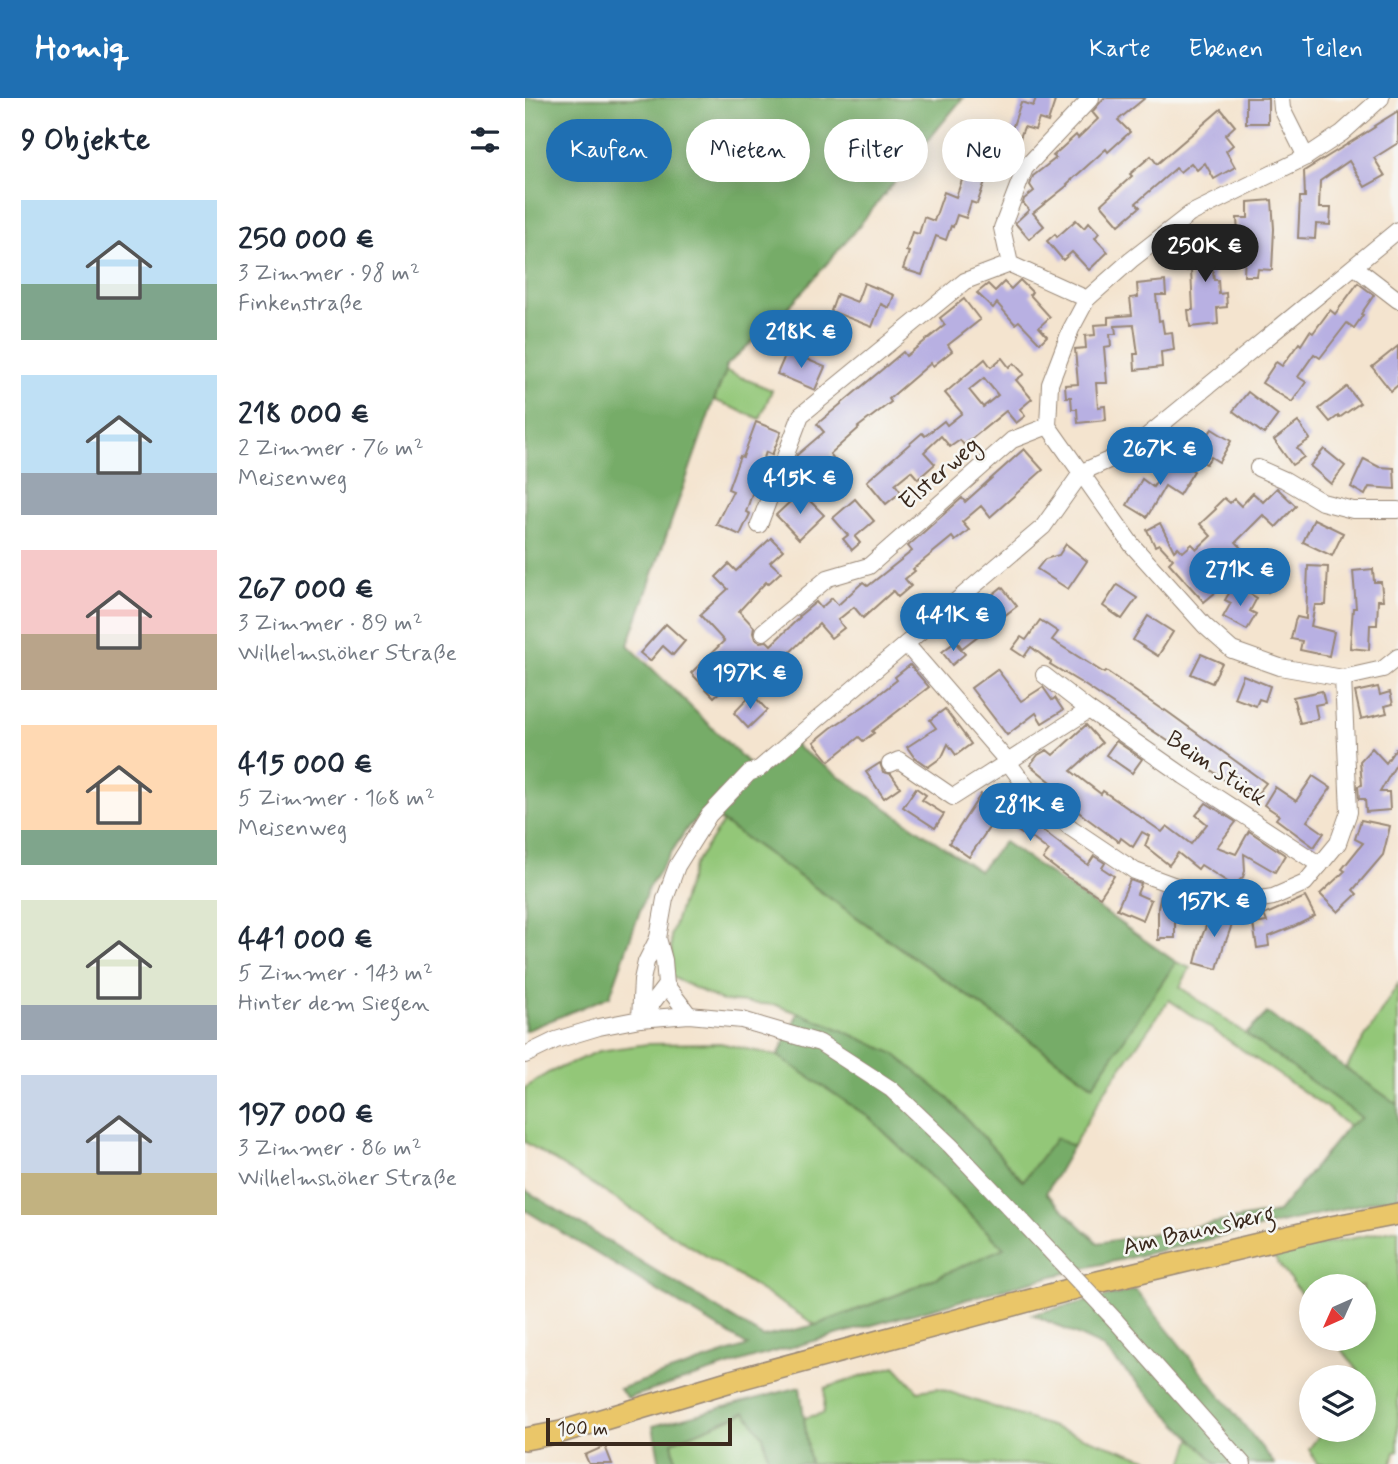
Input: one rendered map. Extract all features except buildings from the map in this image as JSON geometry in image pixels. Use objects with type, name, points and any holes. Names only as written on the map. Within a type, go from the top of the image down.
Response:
[{"type":"main road","name":"Am Baunsberg","points":[[525,1439],[561,1432],[731,1381],[1098,1282],[1325,1227],[1398,1214]]},
{"type":"street","points":[[1010,264],[1002,228],[1025,167],[1091,98]]},
{"type":"street","points":[[1281,98],[1282,109],[1306,157]]},
{"type":"street","points":[[1381,98],[1342,133],[1306,157],[1191,214],[1131,260],[1087,299],[1071,329],[1050,384],[1048,426],[1132,545],[1205,626],[1232,650],[1280,667],[1343,678],[1383,669],[1398,657]]},
{"type":"street","points":[[640,1019],[642,981],[646,962],[658,938],[665,900],[677,866],[709,815],[749,774],[759,769],[1043,527],[1082,472],[1129,451],[1398,230]]},
{"type":"street","points":[[759,525],[801,415],[965,281],[1010,264],[1087,299]]},
{"type":"street","points":[[1355,267],[1398,300]]},
{"type":"street","name":"Elsterweg","points":[[763,632],[828,578],[869,566],[1012,440],[1048,426]]},
{"type":"street","points":[[1258,468],[1322,502],[1353,510],[1398,510]]},
{"type":"street","points":[[906,644],[1008,762],[1027,788],[1071,828],[1135,872],[1192,892],[1243,902],[1273,897],[1305,883],[1338,843],[1349,812],[1343,678]]},
{"type":"street","name":"Beim Stück","points":[[1044,676],[1184,776],[1319,865]]},
{"type":"street","points":[[890,764],[899,760],[953,797],[1089,710]]},
{"type":"street","points":[[658,938],[664,960],[666,985],[689,1016]]},
{"type":"street","points":[[640,1019],[666,985]]},
{"type":"street","points":[[525,1055],[599,1027],[640,1019],[689,1016],[742,1020],[820,1043],[891,1089],[951,1146],[1115,1320],[1243,1464]]},
{"type":"green space","points":[[525,98],[963,98],[946,119],[942,119],[942,124],[928,141],[928,119],[824,119],[824,182],[895,182],[803,291],[726,366],[628,645],[751,766],[688,827],[648,888],[610,996],[525,1031]]},
{"type":"green space","points":[[726,371],[772,390],[760,419],[714,400]]},
{"type":"green space","points":[[788,734],[798,748],[979,871],[1004,842],[1176,962],[1093,1085],[723,822],[709,815]]},
{"type":"green space","points":[[723,822],[1092,1085],[1176,962],[1190,968],[1180,987],[1363,1118],[1348,1126],[1326,1107],[1169,1000],[1104,1092],[1073,1146],[1056,1139],[1023,1181],[946,1096],[830,1025],[776,1005],[722,1001],[672,977],[671,935],[694,865]]},
{"type":"green space","points":[[1398,984],[1398,1105],[1346,1068]]},
{"type":"green space","points":[[798,1013],[893,1053],[946,1096],[1023,1181],[1056,1138],[1073,1146],[1046,1193],[1098,1243],[1278,1212],[1348,1126],[1362,1118],[1246,1034],[1267,1013],[1398,1105],[1398,1198],[1018,1285],[756,1357],[628,1398],[619,1389],[748,1346],[525,1210],[525,1190],[763,1337],[816,1325],[899,1294],[1004,1248],[870,1118],[778,1056]]},
{"type":"green space","points":[[720,1043],[778,1056],[870,1118],[1004,1248],[899,1294],[816,1325],[525,1142],[525,1088],[548,1073],[599,1051],[647,1044]]},
{"type":"green space","points":[[1398,1229],[1398,1451],[1395,1452],[1392,1464],[1317,1464],[1309,1449],[1314,1442],[1376,1442],[1376,1365],[1354,1365],[1343,1351],[1376,1351],[1376,1274],[1299,1274],[1299,1291],[1272,1255]]},
{"type":"green space","points":[[1136,1290],[1274,1464],[1217,1464],[1101,1346],[1032,1314]]},
{"type":"green space","points":[[895,1366],[918,1391],[938,1388],[1162,1464],[810,1464],[804,1418],[824,1413],[825,1388]]},
{"type":"green space","points":[[800,1387],[810,1464],[770,1464],[763,1436],[745,1412],[672,1442],[676,1464],[660,1464],[653,1426]]},
{"type":"green space","points":[[746,1412],[763,1436],[770,1464],[676,1464],[672,1442]]},
{"type":"green space","points":[[1192,1437],[1217,1464],[1183,1464]]}]
